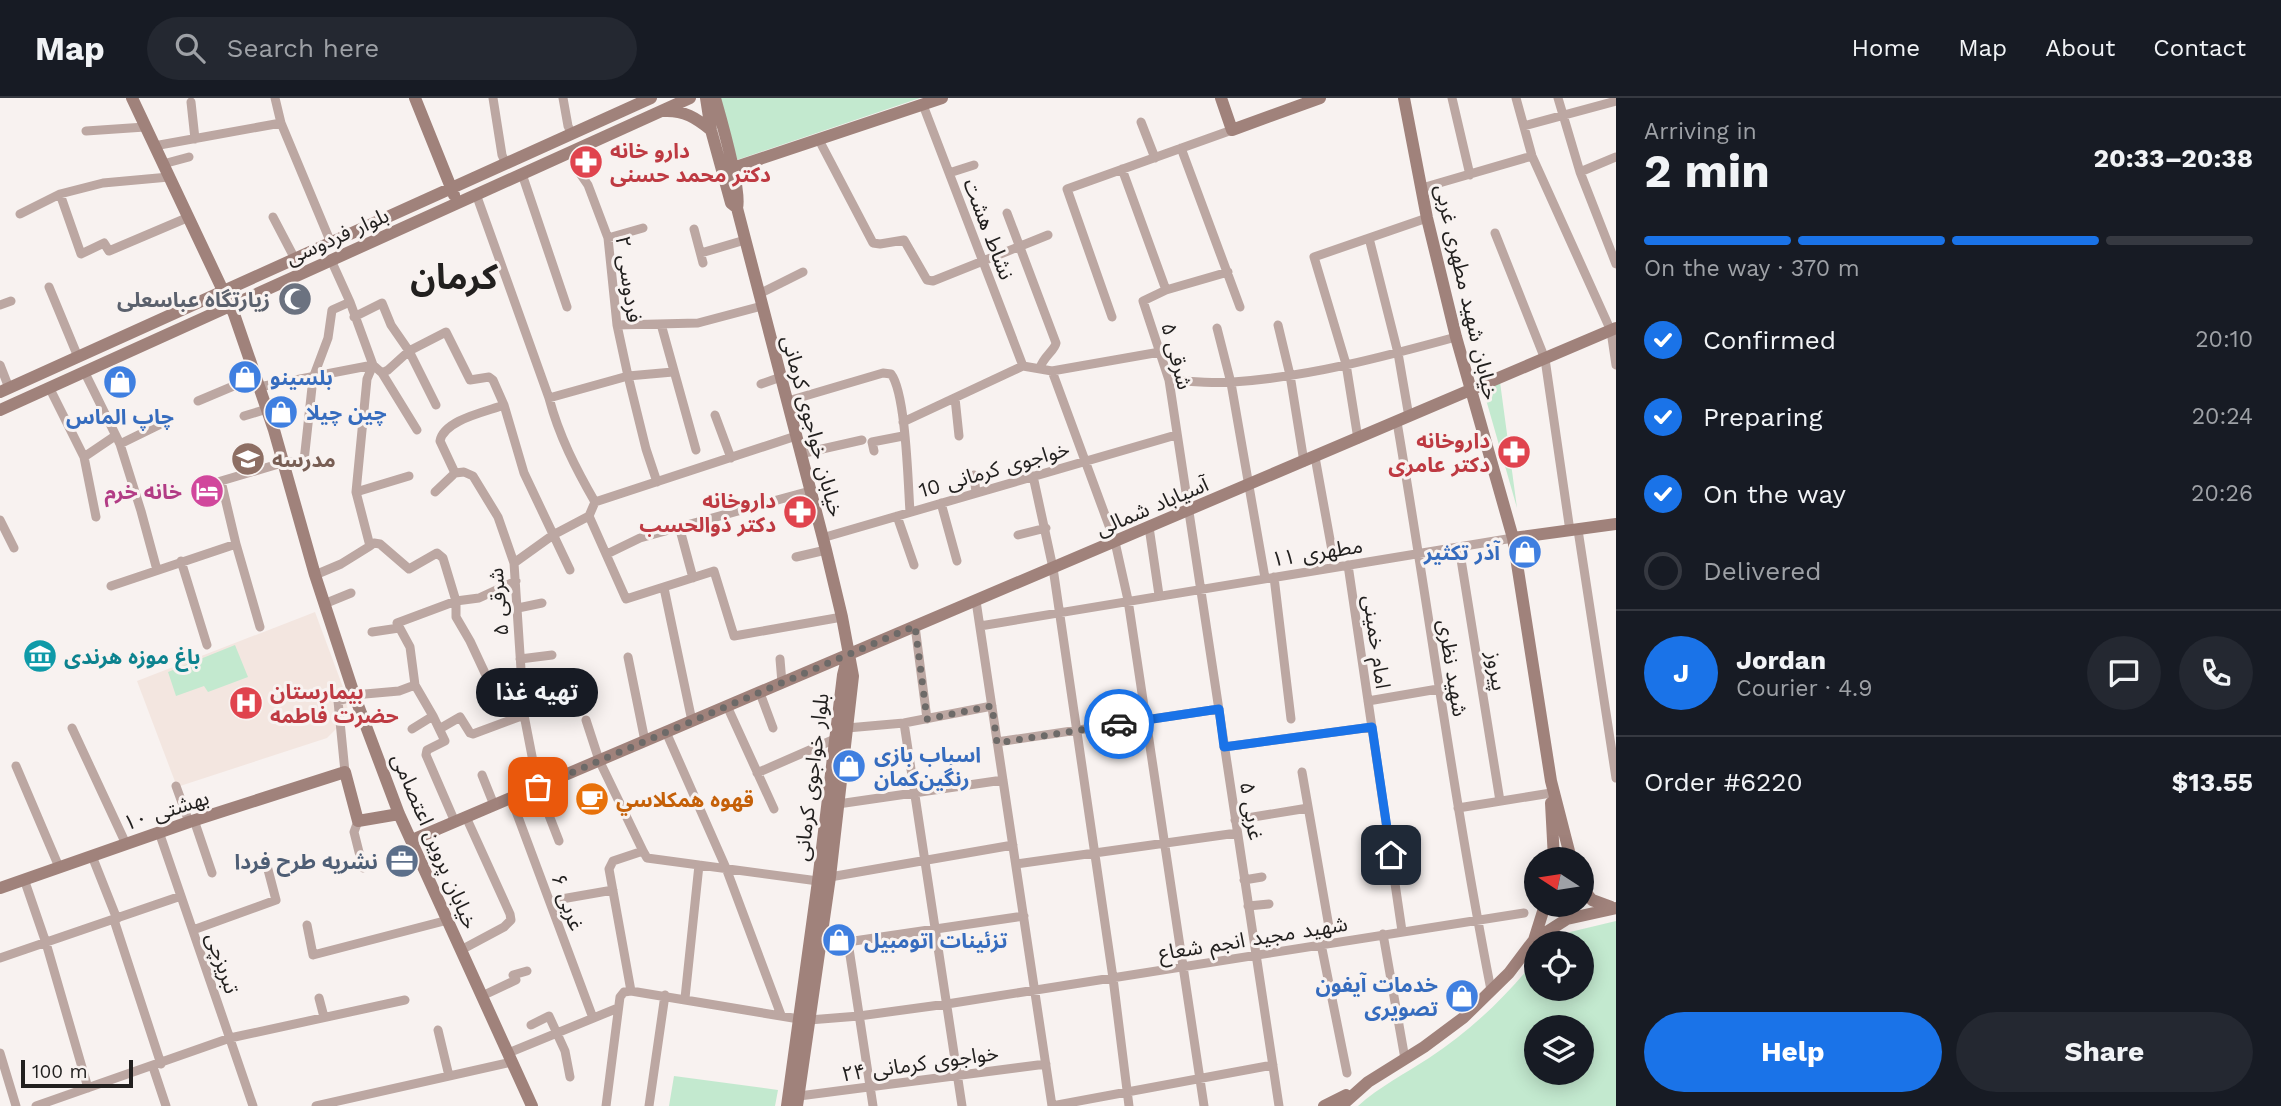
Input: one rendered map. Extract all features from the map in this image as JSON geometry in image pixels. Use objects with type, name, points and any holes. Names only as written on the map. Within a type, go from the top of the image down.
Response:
[{"type":"main road","name":"خیابان پروین اعتصامی","points":[[132,98],[230,305],[267,409],[324,604],[399,814],[532,1106]]},
{"type":"main road","points":[[415,98],[457,203]]},
{"type":"main road","name":"بلوار فردوسی","points":[[5,390],[651,98]]},
{"type":"main road","name":"بلوار فردوسی","points":[[0,410],[690,98]]},
{"type":"main road","points":[[706,98],[711,130],[731,204],[737,208],[739,202],[733,168],[715,98]]},
{"type":"main road","points":[[733,168],[943,98]]},
{"type":"main road","points":[[1221,98],[1232,130],[1320,98]]},
{"type":"main road","name":"خیابان شهید مطهری غربی","points":[[1404,98],[1427,218],[1455,337],[1513,538],[1551,788]]},
{"type":"main road","points":[[660,111],[683,112],[711,130]]},
{"type":"main road","name":"خیابان خواجوی کرمانی","points":[[737,208],[824,544],[842,617],[848,655]]},
{"type":"main road","name":"آسیاباد شمالی","points":[[412,840],[1613,330]]},
{"type":"main road","points":[[1513,538],[1616,524]]},
{"type":"main road","name":"بلوار خواجوی کرمانی","points":[[798,1101],[804,1019],[824,879],[838,804],[853,676],[848,655]]},
{"type":"main road","name":"بلوار خواجوی کرمانی","points":[[787,1106],[820,946],[835,739],[848,655]]},
{"type":"main road","points":[[345,772],[358,821],[399,814]]},
{"type":"main road","name":"بهشتی ۱۰","points":[[0,888],[191,821],[345,772]]},
{"type":"main road","points":[[1551,788],[1553,847]]},
{"type":"main road","points":[[1551,788],[1568,847]]},
{"type":"main road","points":[[1594,901],[1615,908]]},
{"type":"main road","points":[[1548,931],[1567,919],[1615,908]]},
{"type":"main road","points":[[1324,1106],[1356,1091],[1463,1018],[1508,974],[1524,953]]},
{"type":"main road","points":[[1340,1106],[1356,1091]]},
{"type":"street","points":[[275,98],[281,123],[331,243]]},
{"type":"street","points":[[493,98],[502,155],[506,164]]},
{"type":"street","points":[[564,98],[572,134]]},
{"type":"street","points":[[1452,98],[1470,176]]},
{"type":"street","points":[[1516,98],[1532,156],[1613,330],[1616,365]]},
{"type":"street","points":[[1558,98],[1580,172],[1616,264]]},
{"type":"street","points":[[1524,126],[1613,101],[1616,114]]},
{"type":"street","points":[[191,102],[195,139]]},
{"type":"street","name":"نشاط هشت","points":[[923,105],[1023,366]]},
{"type":"street","points":[[1141,122],[1155,158]]},
{"type":"street","points":[[154,146],[281,123]]},
{"type":"street","points":[[86,131],[145,127]]},
{"type":"street","points":[[1112,317],[1067,189],[1232,130]]},
{"type":"street","points":[[819,140],[873,243],[904,240],[927,280],[931,281],[1048,235]]},
{"type":"street","points":[[1181,148],[1240,307]]},
{"type":"street","name":"فردوسی ۲","points":[[573,151],[577,169],[588,185],[608,238],[617,325],[646,449],[657,482]]},
{"type":"street","points":[[1422,188],[1532,156]]},
{"type":"street","points":[[163,164],[189,157]]},
{"type":"street","points":[[1580,172],[1616,157]]},
{"type":"street","points":[[949,173],[974,165]]},
{"type":"street","points":[[1122,169],[1166,290]]},
{"type":"street","points":[[522,174],[566,307]]},
{"type":"street","points":[[20,214],[60,194],[103,183],[169,177]]},
{"type":"street","points":[[60,194],[82,254],[104,243],[109,251],[189,217]]},
{"type":"street","points":[[476,194],[549,398],[556,426],[578,474],[595,502]]},
{"type":"street","points":[[1007,213],[1056,343],[1040,368]]},
{"type":"street","points":[[273,217],[295,259]]},
{"type":"street","points":[[1358,439],[1346,364],[1314,257],[1427,218]]},
{"type":"street","points":[[608,238],[643,228]]},
{"type":"street","points":[[694,229],[702,258],[745,240]]},
{"type":"street","points":[[1496,233],[1545,359],[1574,531],[1589,601],[1616,778]]},
{"type":"street","name":"شهید نظری","points":[[1369,238],[1398,353],[1403,420],[1438,690],[1491,990]]},
{"type":"street","points":[[331,260],[373,365],[382,373],[417,430]]},
{"type":"street","points":[[617,325],[698,323],[761,300],[803,272]]},
{"type":"street","name":"شرقی ۵","points":[[1200,588],[1169,380],[1143,301],[1166,290],[1228,272]]},
{"type":"street","points":[[49,287],[78,357]]},
{"type":"street","points":[[0,305],[11,301]]},
{"type":"street","points":[[260,627],[221,481],[282,463],[304,461],[313,377],[328,338],[332,310],[350,302]]},
{"type":"street","points":[[354,317],[382,303],[391,325],[409,351],[436,405]]},
{"type":"street","points":[[661,324],[696,450]]},
{"type":"street","points":[[1279,325],[1335,567]]},
{"type":"street","points":[[1217,328],[1231,383],[1269,577],[1291,719]]},
{"type":"street","points":[[382,373],[409,351],[446,332],[470,380],[489,377],[493,380],[504,405],[524,473],[570,570]]},
{"type":"street","points":[[1169,380],[1231,383],[1290,375],[1398,353],[1455,337]]},
{"type":"street","points":[[903,422],[1023,366],[1052,371],[1160,352]]},
{"type":"street","points":[[0,365],[5,390]]},
{"type":"street","points":[[198,401],[257,382],[313,377],[373,365]]},
{"type":"street","points":[[370,546],[356,492],[367,379],[373,365]]},
{"type":"street","points":[[84,371],[117,440],[157,570]]},
{"type":"street","points":[[1052,371],[1115,542],[1128,600],[1203,1106]]},
{"type":"street","points":[[549,398],[628,376],[673,372]]},
{"type":"street","points":[[788,401],[883,373],[891,374],[896,380],[903,422],[910,512]]},
{"type":"street","points":[[761,384],[781,377]]},
{"type":"street","points":[[49,387],[84,457],[96,517]]},
{"type":"street","points":[[955,398],[959,436]]},
{"type":"street","points":[[435,492],[455,473],[440,441],[443,431],[456,422],[504,405]]},
{"type":"street","points":[[244,416],[267,409]]},
{"type":"street","points":[[715,415],[731,458]]},
{"type":"street","points":[[84,457],[117,440],[169,420]]},
{"type":"street","name":"خواجوی کرمانی 10","points":[[796,557],[897,516],[1176,435]]},
{"type":"street","points":[[514,563],[553,535],[589,516],[595,502],[796,436]]},
{"type":"street","points":[[874,451],[872,442],[903,436]]},
{"type":"street","points":[[800,454],[862,440]]},
{"type":"street","name":"شرقی ۵","points":[[455,473],[464,472],[473,476],[498,517],[514,563],[524,715],[538,787],[559,841]]},
{"type":"street","points":[[974,475],[976,493]]},
{"type":"street","points":[[356,492],[409,476]]},
{"type":"street","points":[[1033,476],[1053,568],[1129,1106]]},
{"type":"street","points":[[607,554],[640,538],[810,491]]},
{"type":"street","points":[[941,503],[957,561]]},
{"type":"street","points":[[589,516],[626,598],[714,570],[734,636],[842,617]]},
{"type":"street","points":[[897,516],[914,565]]},
{"type":"street","points":[[0,520],[14,548]]},
{"type":"street","points":[[679,526],[693,578]]},
{"type":"street","points":[[1149,527],[1159,595]]},
{"type":"street","points":[[1018,535],[1046,528]]},
{"type":"street","name":"مطهری ۱۱","points":[[980,625],[1513,538]]},
{"type":"street","points":[[315,575],[341,564],[374,543],[380,544],[409,569],[437,553],[443,558],[456,601],[456,618],[491,686]]},
{"type":"street","points":[[111,586],[236,544]]},
{"type":"street","name":"پیروز","points":[[1459,547],[1500,800]]},
{"type":"street","points":[[181,561],[207,645]]},
{"type":"street","name":"امام خمینی","points":[[1348,565],[1402,931]]},
{"type":"street","points":[[461,950],[504,927],[511,920],[510,914],[460,819],[438,787],[426,752],[445,741],[415,685],[410,647],[397,623],[456,601],[479,598],[516,581]]},
{"type":"street","points":[[664,588],[692,721]]},
{"type":"street","name":"۵ غربی","points":[[1200,588],[1279,1106]]},
{"type":"street","points":[[324,604],[351,593]]},
{"type":"street","points":[[976,601],[1052,1106],[1273,1065]]},
{"type":"street","points":[[518,608],[542,603]]},
{"type":"street","points":[[915,626],[927,719]]},
{"type":"street","points":[[372,632],[399,628]]},
{"type":"street","points":[[520,659],[552,655]]},
{"type":"street","points":[[628,657],[645,741]]},
{"type":"street","points":[[780,659],[782,683]]},
{"type":"street","points":[[345,772],[338,701],[355,696],[399,691],[415,685]]},
{"type":"street","points":[[522,701],[576,688]]},
{"type":"street","points":[[1368,701],[1438,690]]},
{"type":"street","points":[[760,692],[773,728]]},
{"type":"street","points":[[727,706],[774,809]]},
{"type":"street","points":[[847,728],[904,723],[992,706]]},
{"type":"street","points":[[997,743],[1219,709]]},
{"type":"street","points":[[440,729],[460,717],[473,734],[524,715]]},
{"type":"street","points":[[412,729],[433,716]]},
{"type":"street","points":[[586,720],[599,760],[647,858],[824,879],[1013,845]]},
{"type":"street","points":[[904,723],[962,1106]]},
{"type":"street","points":[[1224,747],[1372,727]]},
{"type":"street","points":[[72,728],[126,844]]},
{"type":"street","points":[[666,732],[726,868],[781,1016]]},
{"type":"street","points":[[757,773],[835,739]]},
{"type":"street","points":[[16,766],[59,867]]},
{"type":"street","points":[[1302,772],[1329,927]]},
{"type":"street","points":[[482,775],[494,805]]},
{"type":"street","points":[[838,804],[1003,780]]},
{"type":"street","points":[[176,786],[212,873]]},
{"type":"street","points":[[1458,808],[1551,788]]},
{"type":"street","name":"غربی ۶","points":[[511,798],[593,1018]]},
{"type":"street","points":[[1235,820],[1308,808]]},
{"type":"street","points":[[358,821],[354,832],[363,868]]},
{"type":"street","name":"تبریزچی","points":[[159,832],[253,1106]]},
{"type":"street","points":[[1016,864],[1237,833]]},
{"type":"street","points":[[606,1106],[620,997],[624,992],[631,991],[609,869],[614,861],[643,851]]},
{"type":"street","points":[[92,856],[115,920],[157,1065],[166,1106]]},
{"type":"street","points":[[193,930],[276,900],[266,862]]},
{"type":"street","points":[[685,998],[699,865]]},
{"type":"street","points":[[1244,880],[1262,877]]},
{"type":"street","points":[[24,879],[46,943],[88,1088]]},
{"type":"street","points":[[550,901],[613,890]]},
{"type":"street","points":[[0,958],[181,896]]},
{"type":"street","points":[[1248,906],[1269,904]]},
{"type":"street","name":"شهید مجید انجم شعاع","points":[[631,991],[804,1019],[859,1016],[1524,913]]},
{"type":"street","points":[[820,946],[1024,916]]},
{"type":"street","points":[[307,925],[313,955],[448,920]]},
{"type":"street","points":[[1383,934],[1405,1059]]},
{"type":"street","points":[[848,942],[873,1106]]},
{"type":"street","points":[[1321,944],[1347,1073]]},
{"type":"street","points":[[482,996],[516,980],[513,975],[527,971]]},
{"type":"street","points":[[649,1106],[665,995]]},
{"type":"street","points":[[319,998],[324,1017]]},
{"type":"street","points":[[36,1106],[230,1038],[405,1000]]},
{"type":"street","points":[[316,1106],[449,1076],[510,1058],[557,1033],[618,1007]]},
{"type":"street","points":[[531,1025],[549,1016],[565,1051],[570,1077]]},
{"type":"street","points":[[438,1030],[449,1076]]},
{"type":"street","points":[[0,1053],[16,1106]]},
{"type":"street","name":"خواجوی کرمانی ۲۴","points":[[798,1101],[870,1087],[1046,1064]]},
{"type":"street","points":[[70,1094],[74,1106]]},
{"type":"shaded area","name":"بیمارستان حضرت فاطمه","points":[[315,612],[344,690],[349,716],[327,738],[177,787],[137,681]]},
{"type":"green space","points":[[718,98],[920,98],[734,161]]},
{"type":"green space","points":[[1500,382],[1517,508],[1483,389]]},
{"type":"green space","points":[[235,645],[248,677],[208,692],[204,686],[176,696],[168,672]]},
{"type":"green space","points":[[1616,921],[1616,1106],[1358,1106],[1444,1048],[1473,1025],[1524,973],[1524,1001],[1594,1001],[1594,931],[1574,931]]},
{"type":"green space","points":[[674,1076],[778,1090],[775,1106],[669,1106]]},
{"type":"way so far","points":[[538,787],[915,626],[927,719],[992,706],[997,743],[1119,724]]},
{"type":"place","name":"دارو خانه دکتر محمد حسنی","points":[[586,162]]},
{"type":"place","name":"زیارتگاه عباسعلی","points":[[295,299]]},
{"type":"place","name":"بلسینو","points":[[245,377]]},
{"type":"place","name":"چاپ الماس","points":[[120,382]]},
{"type":"place","name":"چین چیلا","points":[[281,412]]},
{"type":"place","name":"داروخانه دکتر عامری","points":[[1514,452]]},
{"type":"place","name":"مدرسه","points":[[248,459]]},
{"type":"place","name":"خانه خرم","points":[[207,491]]},
{"type":"place","name":"داروخانه دکتر ذوالحسب","points":[[800,512]]},
{"type":"place","name":"آذر تکثیر","points":[[1525,552]]},
{"type":"place","name":"باغ موزه هرندی","points":[[40,656]]},
{"type":"place","name":"بیمارستان حضرت فاطمه","points":[[246,703]]},
{"type":"place","name":"اسباب بازی رنگین‌کمان","points":[[849,766]]},
{"type":"place","name":"تهیه غذا","points":[[538,787]]},
{"type":"place","name":"قهوه همكلاسي","points":[[592,799]]},
{"type":"place","name":"نشریه طرح فردا","points":[[402,861]]},
{"type":"place","name":"تزئینات اتومبیل","points":[[839,940]]},
{"type":"place","name":"خدمات آیفون تصویری","points":[[1462,996]]},
{"type":"district","name":"کرمان","points":[[454,277]]},
{"type":"route","points":[[1119,724],[1219,709],[1224,747],[1372,727],[1391,855]]}]
